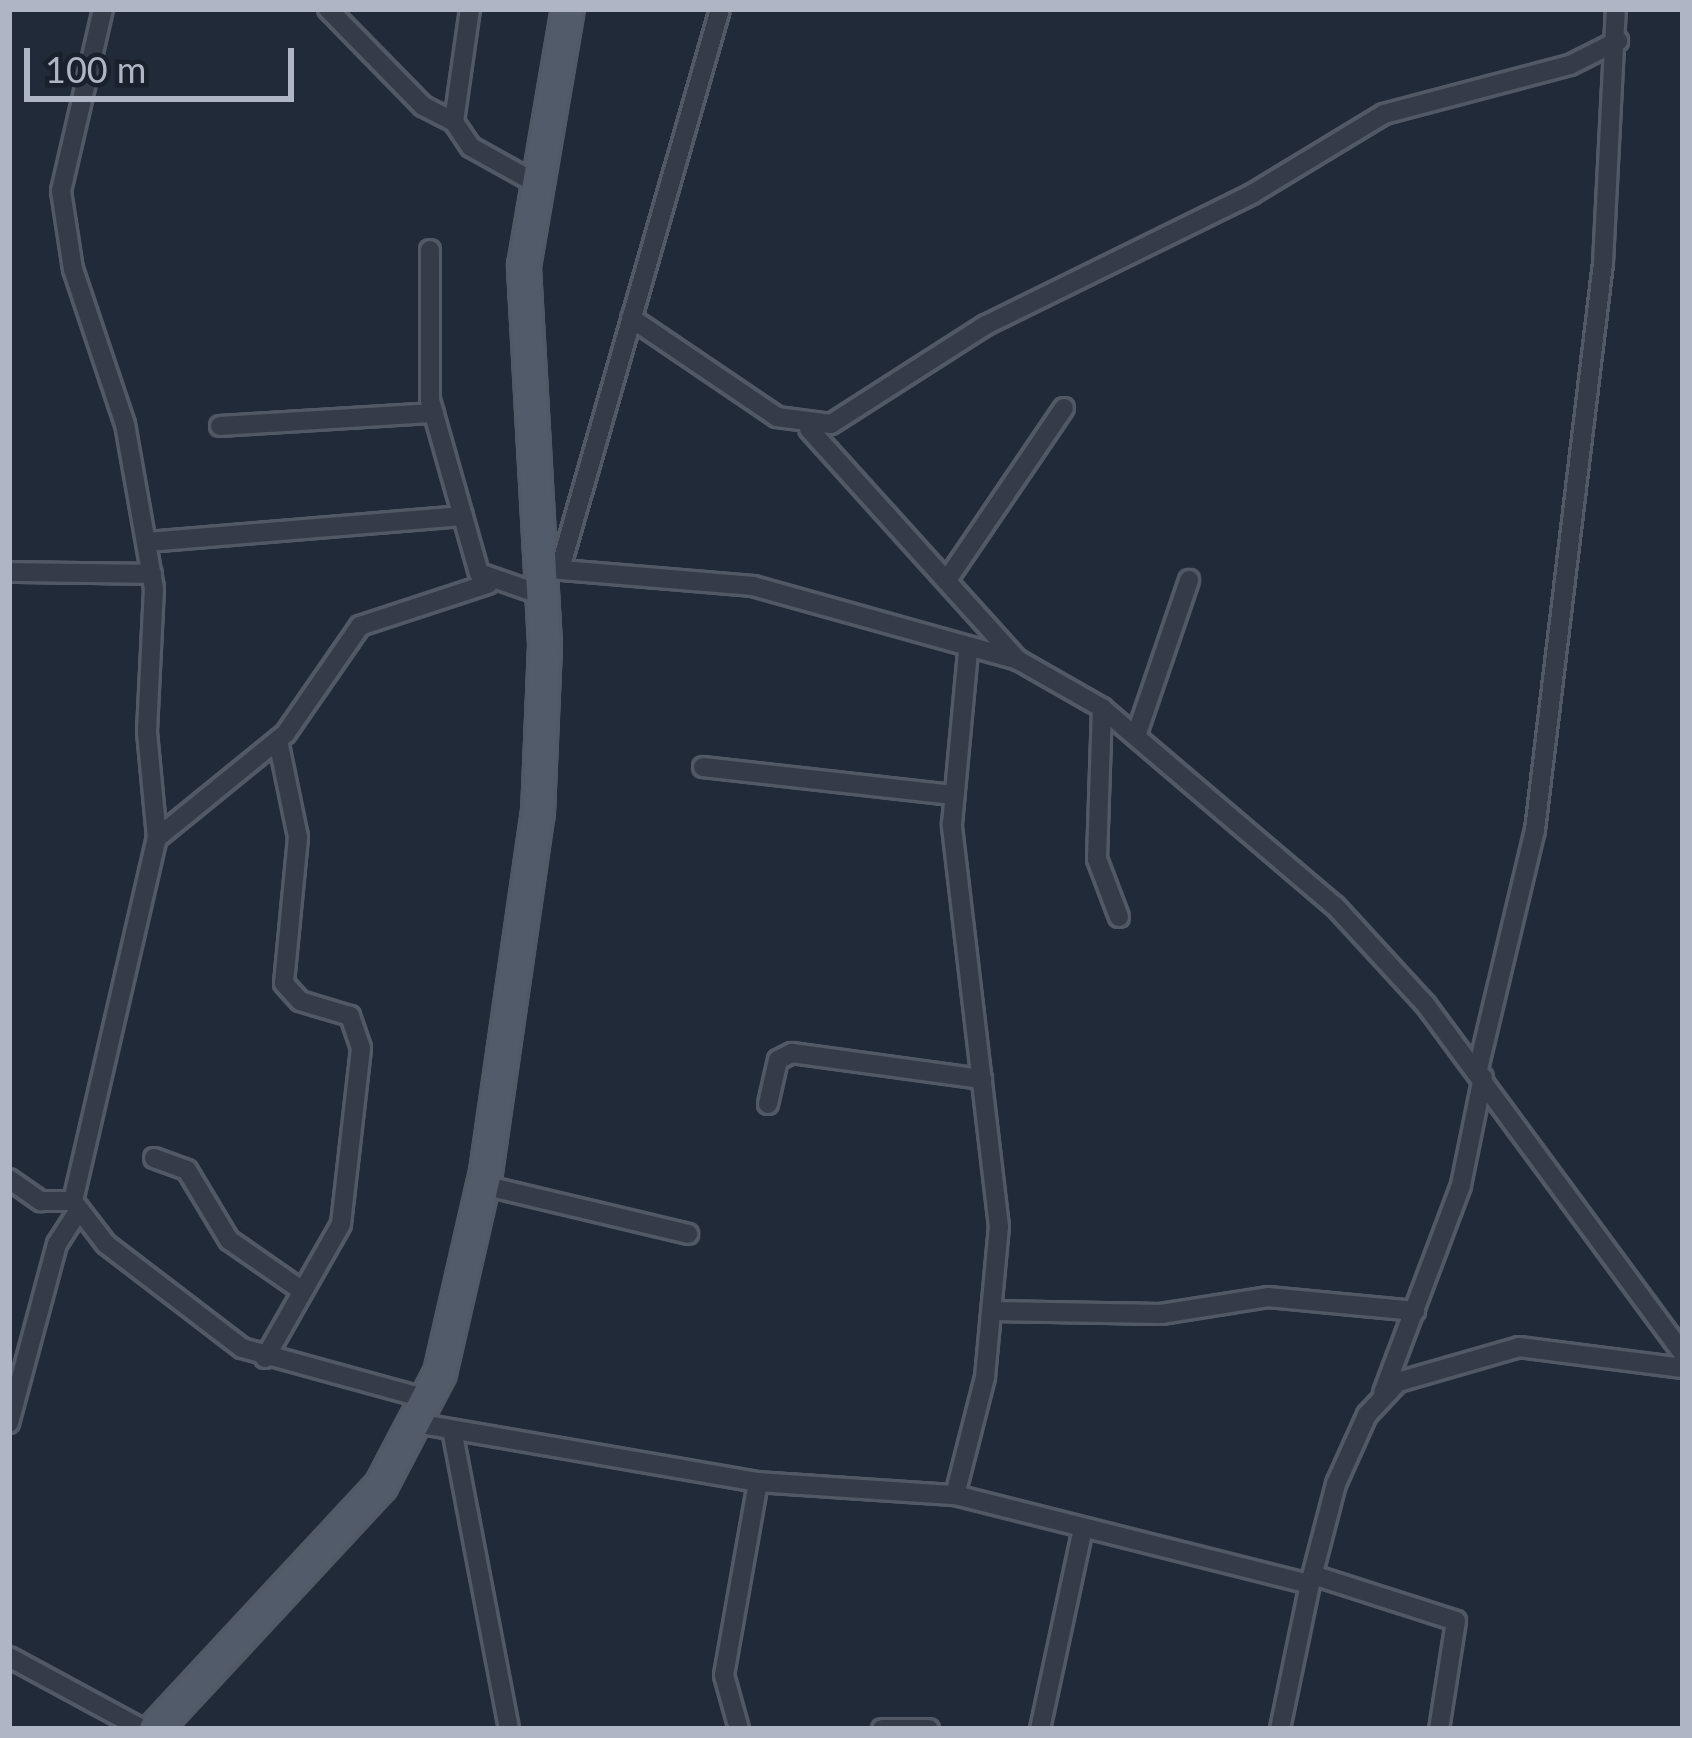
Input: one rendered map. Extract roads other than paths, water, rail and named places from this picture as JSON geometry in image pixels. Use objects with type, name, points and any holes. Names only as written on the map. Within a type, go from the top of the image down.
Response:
[{"type":"main road","points":[[154,1729],[341,1535],[427,1412],[483,1185],[538,813],[547,577],[524,266],[532,181],[568,9]]},
{"type":"street","points":[[9,1423],[57,1244],[75,1208],[157,838],[152,574],[121,406],[64,236],[64,160],[103,9]]},
{"type":"street","points":[[328,9],[423,106],[454,122],[471,147],[532,181]]},
{"type":"street","points":[[454,122],[470,9]]},
{"type":"street","points":[[547,577],[631,318],[720,9]]},
{"type":"street","points":[[1280,1729],[1336,1484],[1383,1393],[1461,1186],[1480,1073],[1535,830],[1604,263],[1616,9]]},
{"type":"street","points":[[809,429],[1384,114],[1570,65],[1618,41]]},
{"type":"street","points":[[430,250],[434,413],[488,584]]},
{"type":"street","points":[[631,318],[809,429],[1018,660],[1102,708],[1335,907],[1480,1073],[1683,1354]]},
{"type":"street","points":[[947,580],[1064,408]]},
{"type":"street","points":[[220,427],[434,413]]},
{"type":"street","points":[[147,542],[463,516]]},
{"type":"street","points":[[9,572],[152,574]]},
{"type":"street","points":[[157,838],[278,740],[360,626],[488,584],[547,577],[753,586],[968,651],[1018,660]]},
{"type":"street","points":[[1136,736],[1189,580]]},
{"type":"street","points":[[955,1496],[993,1311],[999,1180],[982,1079],[954,795],[968,651]]},
{"type":"street","points":[[1102,708],[1097,859],[1119,917]]},
{"type":"street","points":[[265,1358],[298,1288],[340,1224],[361,1034],[350,1016],[300,1001],[284,983],[298,837],[278,740]]},
{"type":"street","points":[[703,767],[954,795]]},
{"type":"street","points":[[768,1104],[778,1060],[792,1053],[982,1079]]},
{"type":"street","points":[[154,1157],[187,1170],[229,1240],[298,1288]]},
{"type":"street","points":[[9,1179],[41,1201],[75,1208],[148,1281],[265,1358],[427,1412],[453,1435],[758,1482],[955,1496],[1312,1580],[1456,1621],[1439,1729]]},
{"type":"street","points":[[483,1185],[688,1234]]},
{"type":"street","points":[[993,1311],[1161,1313],[1268,1297],[1415,1311]]},
{"type":"street","points":[[1383,1393],[1431,1366],[1519,1347],[1683,1368]]},
{"type":"street","points":[[453,1435],[509,1729]]},
{"type":"street","points":[[740,1729],[724,1675],[758,1482]]},
{"type":"street","points":[[1040,1729],[1084,1528]]},
{"type":"street","points":[[9,1657],[142,1729]]},
{"type":"street","points":[[881,1729],[929,1729]]}]
